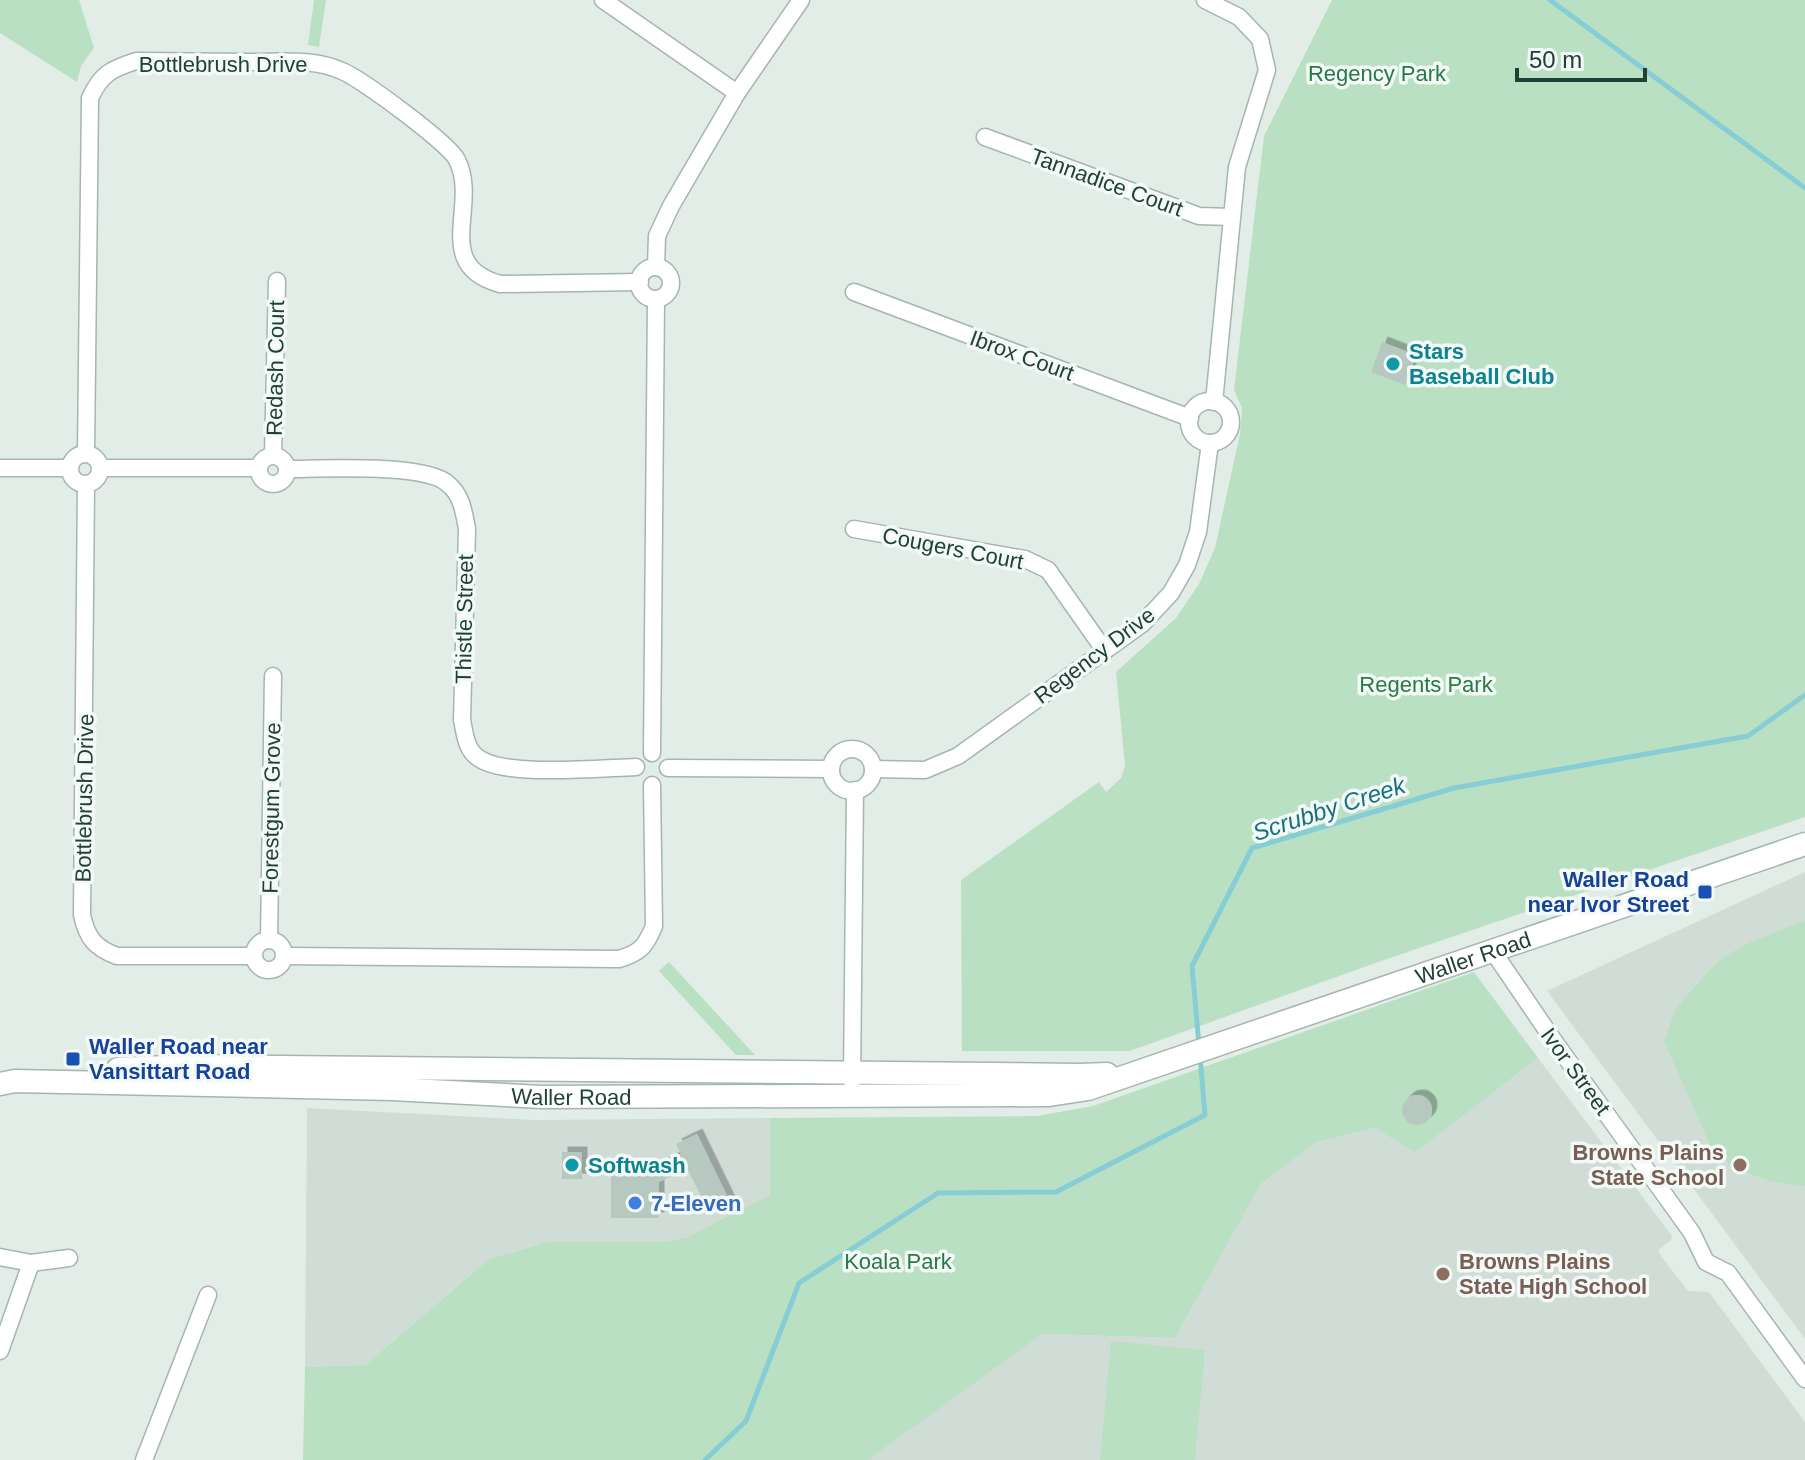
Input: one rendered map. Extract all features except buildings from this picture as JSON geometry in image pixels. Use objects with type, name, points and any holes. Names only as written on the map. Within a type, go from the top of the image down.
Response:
[{"type":"street","points":[[603,0],[737,93]]},
{"type":"street","points":[[656,267],[657,236],[671,206],[737,93],[801,0]]},
{"type":"street","points":[[1205,0],[1239,17],[1260,39],[1267,70],[1237,167],[1214,402]]},
{"type":"street","name":"Bottlebrush Drive","points":[[86,453],[90,98],[98,81],[114,68],[125,64],[136,61],[311,62],[344,71],[444,142],[457,159],[463,180],[462,250],[469,268],[481,278],[500,284],[640,282]]},
{"type":"street","name":"Tannadice Court","points":[[985,137],[1199,216],[1232,217]]},
{"type":"street","points":[[656,267],[669,276],[671,286],[666,295],[656,299],[642,292],[640,282],[646,270],[656,267]]},
{"type":"street","name":"Redash Court","points":[[273,455],[277,281]]},
{"type":"street","name":"Ibrox Court","points":[[854,292],[1190,418]]},
{"type":"street","points":[[652,753],[656,299]]},
{"type":"street","points":[[1214,402],[1226,408],[1230,428],[1222,439],[1210,443],[1194,435],[1190,418],[1201,403],[1214,402]]},
{"type":"street","name":"Regency Drive","points":[[873,769],[925,770],[958,756],[1142,624],[1171,593],[1187,565],[1198,532],[1210,443]]},
{"type":"street","points":[[86,453],[95,457],[101,468],[95,481],[86,484],[76,482],[70,468],[73,459],[86,453]]},
{"type":"street","points":[[273,455],[283,459],[288,469],[284,480],[273,485],[262,480],[259,468],[264,459],[273,455]]},
{"type":"street","points":[[0,468],[70,468]]},
{"type":"street","points":[[101,468],[259,468]]},
{"type":"street","name":"Thistle Street","points":[[288,469],[424,472],[448,483],[462,504],[467,529],[462,720],[467,744],[479,759],[508,768],[636,767]]},
{"type":"street","name":"Bottlebrush Drive","points":[[86,484],[82,915],[85,930],[90,941],[103,951],[117,956],[254,956]]},
{"type":"street","name":"Cougers Court","points":[[854,529],[1025,559],[1048,570],[1105,651]]},
{"type":"street","name":"Forestgum Grove","points":[[269,940],[273,676]]},
{"type":"street","points":[[852,749],[867,755],[873,769],[868,783],[855,790],[846,790],[838,785],[831,769],[838,754],[852,749]]},
{"type":"street","points":[[652,753],[663,757],[668,768],[664,780],[652,785],[640,780],[636,767],[641,757],[652,753]]},
{"type":"street","points":[[668,768],[831,769]]},
{"type":"street","points":[[285,956],[619,959],[636,954],[646,946],[654,926],[652,785]]},
{"type":"street","points":[[852,1084],[855,790]]},
{"type":"street","name":"Waller Road","points":[[0,1084],[15,1081],[393,1079],[625,1071],[1049,1095],[1088,1089],[1805,844]]},
{"type":"street","points":[[269,940],[279,943],[285,956],[281,966],[272,970],[258,965],[254,956],[257,947],[269,940]]},
{"type":"street","name":"Ivor Street","points":[[1492,950],[1692,1233],[1706,1262],[1728,1273],[1805,1379]]},
{"type":"street","name":"Waller Road","points":[[0,1071],[192,1066],[393,1079],[542,1097],[625,1097],[852,1084]]},
{"type":"street","points":[[625,1071],[625,1097]]},
{"type":"street","points":[[0,1257],[31,1263],[69,1258]]},
{"type":"street","points":[[0,1351],[31,1263]]},
{"type":"street","points":[[144,1460],[208,1295]]},
{"type":"shaded area","name":"Browns Plains State School","points":[[1805,872],[1805,1339],[1547,991]]},
{"type":"shaded area","name":"Browns Plains State High School","points":[[1538,1058],[1672,1236],[1658,1250],[1661,1256],[1688,1291],[1709,1292],[1805,1422],[1805,1460],[868,1460],[1043,1334],[1175,1338],[1261,1184],[1317,1142],[1375,1128],[1415,1153]]},
{"type":"shaded area","points":[[307,1108],[536,1120],[770,1118],[770,1195],[687,1237],[664,1242],[547,1242],[489,1259],[365,1365],[305,1367]]},
{"type":"green space","points":[[0,0],[79,0],[94,48],[81,66],[77,82],[0,33]]},
{"type":"green space","points":[[314,0],[326,0],[319,47],[308,45]]},
{"type":"green space","name":"Regents Park","points":[[1332,0],[1805,0],[1805,817],[1381,961],[1130,1051],[962,1051],[961,880],[1099,782],[1106,792],[1121,778],[1125,766],[1116,672],[1176,618],[1199,584],[1215,548],[1240,434],[1242,408],[1234,390],[1264,136]]},
{"type":"green space","points":[[1805,920],[1804,1186],[1770,1181],[1741,1171],[1714,1154],[1664,1041],[1676,1008],[1717,962],[1742,946]]},
{"type":"green space","points":[[669,962],[755,1055],[736,1055],[659,971]]},
{"type":"green space","name":"Koala Park","points":[[1474,972],[1538,1058],[1415,1153],[1375,1128],[1317,1142],[1261,1184],[1175,1338],[1043,1334],[868,1460],[303,1460],[305,1367],[365,1365],[489,1259],[547,1242],[664,1242],[687,1237],[770,1195],[770,1118],[1037,1116],[1093,1106]]},
{"type":"green space","points":[[1111,1341],[1205,1350],[1195,1460],[1100,1460]]},
{"type":"waterway","name":"Scrubby Creek","points":[[1550,0],[1805,188]]},
{"type":"waterway","name":"Scrubby Creek","points":[[1199,1045],[1192,966],[1252,848],[1454,788],[1748,736],[1805,695]]},
{"type":"waterway","name":"Scrubby Creek","points":[[705,1460],[746,1421],[799,1283],[938,1193],[1056,1192],[1205,1115],[1200,1055]]},
{"type":"place","name":"Stars Baseball Club","points":[[1393,364]]},
{"type":"place","name":"Waller Road near Ivor Street","points":[[1705,892]]},
{"type":"place","name":"Waller Road near Vansittart Road","points":[[73,1059]]},
{"type":"place","name":"Softwash","points":[[572,1165]]},
{"type":"place","name":"Browns Plains State School","points":[[1740,1165]]},
{"type":"place","name":"7-Eleven","points":[[635,1203]]},
{"type":"place","name":"Browns Plains State High School","points":[[1443,1274]]},
{"type":"park label","name":"Regency Park","points":[[1377,73]]}]
